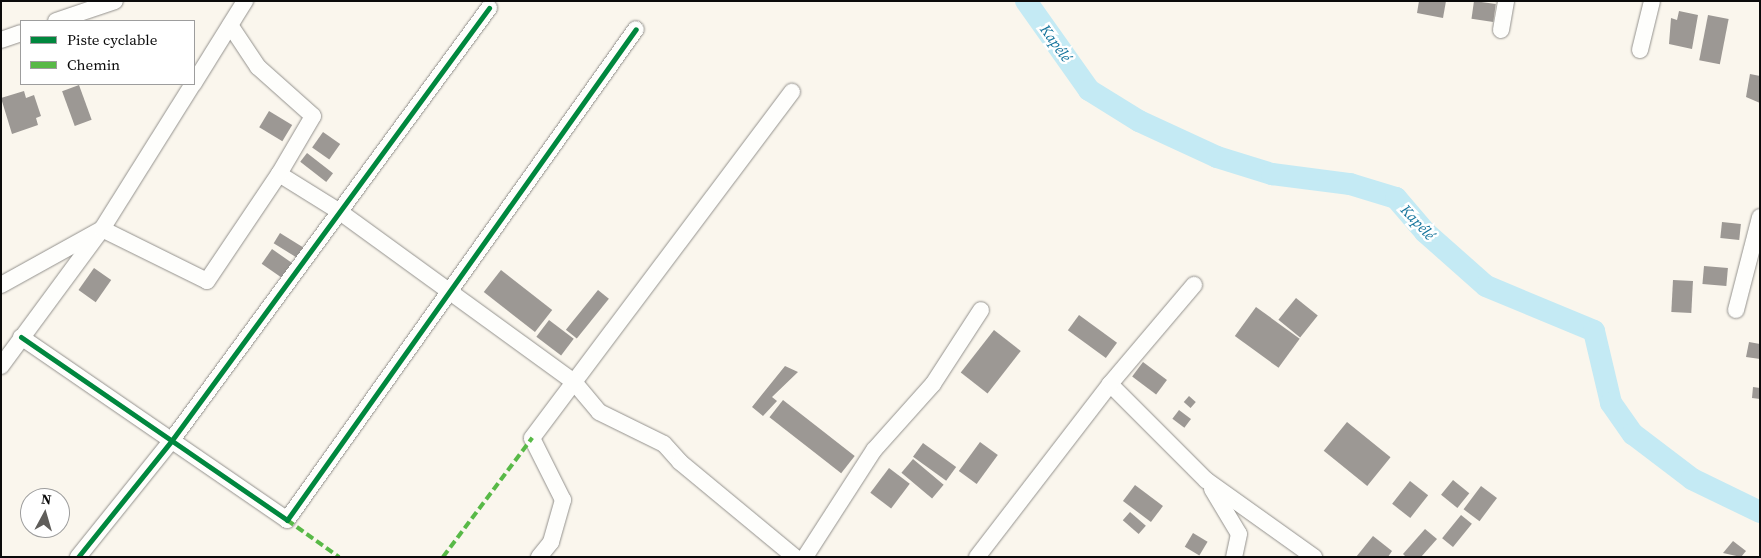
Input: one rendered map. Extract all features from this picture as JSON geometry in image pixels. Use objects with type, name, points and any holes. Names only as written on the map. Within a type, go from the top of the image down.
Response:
[{"type":"street","points":[[59,20],[115,1]]},
{"type":"street","points":[[195,81],[245,1]]},
{"type":"street","points":[[1501,30],[1506,1]]},
{"type":"street","points":[[1640,50],[1652,1]]},
{"type":"street","points":[[78,557],[172,440],[489,8]]},
{"type":"street","points":[[102,229],[207,281],[279,174],[313,116],[258,66],[230,25]]},
{"type":"street","points":[[21,337],[286,520],[451,293],[636,29]]},
{"type":"street","points":[[1,40],[20,33]]},
{"type":"street","points":[[1,366],[102,229],[193,85]]},
{"type":"street","points":[[539,557],[551,542],[563,500],[532,438],[792,92]]},
{"type":"street","points":[[279,174],[340,212],[574,382],[599,412],[664,444],[680,462],[795,557]]},
{"type":"street","points":[[1736,310],[1760,216]]},
{"type":"street","points":[[1,285],[102,229]]},
{"type":"street","points":[[977,557],[1110,384],[1194,285]]},
{"type":"street","points":[[805,557],[874,450],[933,384],[981,310]]},
{"type":"street","points":[[1110,384],[1206,480],[1314,557]]},
{"type":"street","points":[[1206,480],[1239,534],[1234,557]]},
{"type":"building","points":[[1419,1],[1446,1],[1443,18],[1417,13]]},
{"type":"building","points":[[1474,1],[1496,4],[1493,22],[1471,19]]},
{"type":"building","points":[[1679,11],[1698,15],[1692,49],[1669,44],[1671,18],[1677,20]]},
{"type":"building","points":[[1708,15],[1729,19],[1720,64],[1699,60]]},
{"type":"building","points":[[1750,74],[1760,76],[1760,103],[1746,97]]},
{"type":"building","points":[[79,85],[92,120],[75,126],[62,91]]},
{"type":"building","points":[[24,91],[26,98],[34,95],[41,116],[36,118],[38,125],[12,134],[1,98]]},
{"type":"building","points":[[269,111],[292,125],[282,141],[259,127]]},
{"type":"building","points":[[323,132],[340,144],[329,160],[312,148]]},
{"type":"building","points":[[307,153],[333,173],[326,182],[300,162]]},
{"type":"building","points":[[1722,222],[1741,224],[1739,240],[1720,238]]},
{"type":"building","points":[[280,233],[304,248],[297,258],[274,243]]},
{"type":"building","points":[[272,249],[295,265],[285,280],[262,264]]},
{"type":"building","points":[[1704,266],[1728,268],[1726,286],[1702,284]]},
{"type":"building","points":[[94,268],[111,280],[96,302],[79,290]]},
{"type":"building","points":[[501,270],[552,310],[535,332],[484,292]]},
{"type":"building","points":[[1673,280],[1693,281],[1691,313],[1671,312]]},
{"type":"building","points":[[598,290],[609,299],[577,338],[566,330]]},
{"type":"building","points":[[1296,298],[1318,316],[1300,337],[1278,320]]},
{"type":"building","points":[[1256,307],[1300,339],[1279,368],[1235,336]]},
{"type":"building","points":[[1079,315],[1117,343],[1106,358],[1068,330]]},
{"type":"building","points":[[549,320],[574,339],[561,355],[536,337]]},
{"type":"building","points":[[994,330],[1021,351],[988,393],[961,373]]},
{"type":"building","points":[[1749,342],[1760,344],[1760,359],[1746,357]]},
{"type":"building","points":[[1143,362],[1167,380],[1156,394],[1132,376]]},
{"type":"building","points":[[785,366],[798,372],[772,397],[777,401],[763,416],[752,407]]},
{"type":"building","points":[[1753,387],[1760,388],[1760,399],[1752,398]]},
{"type":"building","points":[[1189,396],[1196,402],[1191,408],[1184,402]]},
{"type":"building","points":[[783,400],[855,456],[841,473],[769,417]]},
{"type":"building","points":[[1179,410],[1191,419],[1184,428],[1172,419]]},
{"type":"building","points":[[1347,422],[1391,457],[1367,486],[1324,451]]},
{"type":"building","points":[[980,442],[998,455],[977,484],[959,471]]},
{"type":"building","points":[[923,443],[956,467],[946,481],[913,457]]},
{"type":"building","points":[[913,459],[944,485],[932,499],[901,473]]},
{"type":"building","points":[[889,468],[910,484],[891,508],[870,493]]},
{"type":"building","points":[[1453,480],[1469,493],[1457,508],[1441,495]]},
{"type":"building","points":[[1410,481],[1428,495],[1410,518],[1392,504]]},
{"type":"building","points":[[1135,485],[1163,506],[1151,522],[1123,501]]},
{"type":"building","points":[[1481,486],[1497,498],[1480,521],[1464,509]]},
{"type":"building","points":[[1130,512],[1146,526],[1139,534],[1123,520]]},
{"type":"building","points":[[1461,515],[1472,524],[1453,547],[1442,538]]},
{"type":"building","points":[[1425,529],[1437,539],[1421,557],[1406,557],[1403,554]]},
{"type":"building","points":[[1193,533],[1208,542],[1199,555],[1185,547]]},
{"type":"building","points":[[1373,536],[1392,551],[1388,557],[1356,557]]},
{"type":"building","points":[[1733,541],[1746,551],[1741,557],[1723,553]]},
{"type":"waterway","name":"Kapélé","points":[[1026,1],[1089,90],[1139,121],[1217,157],[1272,174],[1350,184],[1396,198],[1425,232],[1486,286],[1594,331],[1611,403],[1633,434],[1692,479],[1760,512]]},
{"type":"marked path","points":[[443,557],[532,438]]},
{"type":"marked path","points":[[287,520],[339,557]]},
{"type":"cycle path","points":[[78,557],[172,440],[489,8]]},
{"type":"cycle path","points":[[21,337],[287,520],[636,29]]}]
